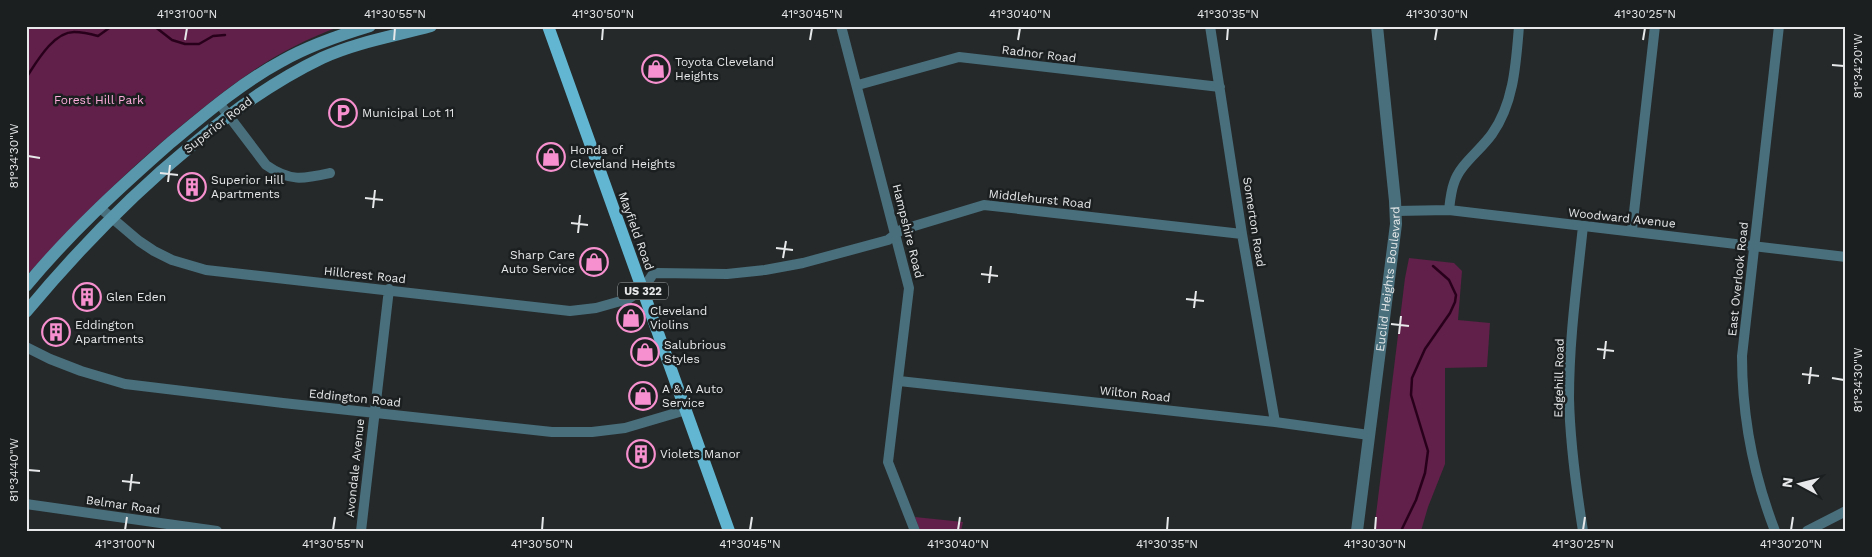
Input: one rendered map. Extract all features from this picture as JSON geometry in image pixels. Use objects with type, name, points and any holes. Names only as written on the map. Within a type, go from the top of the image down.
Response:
[{"type":"main road","name":"Superior Road","points":[[26,286],[99,207],[219,103],[282,60],[323,42],[370,26]]},
{"type":"main road","name":"Superior Road","points":[[26,312],[110,217],[169,164],[228,115],[290,74],[324,57],[384,32],[431,26]]},
{"type":"main road","name":"Mayfield Road","points":[[548,26],[729,531]]},
{"type":"main road","points":[[282,60],[290,74]]},
{"type":"street","name":"Hampshire Road","points":[[842,26],[909,288],[888,462],[915,531]]},
{"type":"street","name":"Somerton Road","points":[[1210,26],[1242,234],[1275,422]]},
{"type":"street","name":"Euclid Heights Boulevard","points":[[1357,531],[1396,224],[1377,26]]},
{"type":"street","points":[[1449,210],[1453,184],[1457,175],[1492,134],[1501,118],[1510,94],[1519,26]]},
{"type":"street","points":[[1632,230],[1655,26]]},
{"type":"street","name":"East Overlook Road","points":[[1775,531],[1764,503],[1754,468],[1743,400],[1742,356],[1780,26]]},
{"type":"street","name":"Radnor Road","points":[[858,84],[960,57],[1220,88]]},
{"type":"street","points":[[219,103],[266,164],[274,171],[303,179],[330,173]]},
{"type":"street","name":"Middlehurst Road","points":[[643,290],[653,274],[660,272],[728,274],[765,270],[830,256],[888,240],[901,230],[984,205],[1242,234]]},
{"type":"street","name":"Hillcrest Road","points":[[99,207],[154,250],[172,260],[206,270],[389,289],[557,311],[608,306],[628,299],[643,290]]},
{"type":"street","name":"Woodward Avenue","points":[[1396,210],[1449,210],[1632,230],[1846,257]]},
{"type":"street","name":"Edgehill Road","points":[[1582,531],[1572,449],[1569,398],[1572,336],[1583,226]]},
{"type":"street","name":"Avondale Avenue","points":[[361,531],[389,289]]},
{"type":"street","name":"Eddington Road","points":[[26,347],[81,371],[125,384],[283,403],[571,433],[626,428],[686,410]]},
{"type":"street","name":"Wilton Road","points":[[899,381],[1275,422],[1368,435]]},
{"type":"street","name":"Belmar Road","points":[[26,504],[217,531]]},
{"type":"street","points":[[1807,531],[1846,512]]},
{"type":"green space","name":"Forest Hill Park","points":[[26,26],[341,26],[299,44],[263,64],[211,102],[171,134],[128,173],[86,213],[26,276]]},
{"type":"green space","points":[[1409,258],[1454,263],[1462,271],[1458,320],[1490,323],[1487,367],[1445,368],[1445,464],[1428,507],[1421,531],[1374,531],[1405,278]]},
{"type":"green space","points":[[915,517],[963,522],[961,531],[920,531]]},
{"type":"waterway","points":[[26,78],[46,49],[59,37],[66,33],[74,32],[98,36],[112,26]]},
{"type":"waterway","points":[[154,26],[172,40],[185,44],[199,44],[213,36],[225,35]]},
{"type":"waterway","points":[[1401,531],[1416,500],[1425,473],[1428,451],[1411,395],[1412,378],[1425,349],[1450,313],[1456,295],[1449,280],[1433,266]]},
{"type":"place","name":"Toyota Cleveland Heights","points":[[656,69]]},
{"type":"place","name":"Municipal Lot 11","points":[[343,113]]},
{"type":"place","name":"Honda of Cleveland Heights","points":[[551,157]]},
{"type":"place","name":"Superior Hill Apartments","points":[[192,187]]},
{"type":"place","name":"Sharp Care Auto Service","points":[[594,262]]},
{"type":"place","name":"Glen Eden","points":[[87,297]]},
{"type":"place","name":"Cleveland Violins","points":[[631,318]]},
{"type":"place","name":"Eddington Apartments","points":[[56,332]]},
{"type":"place","name":"Salubrious Styles","points":[[645,352]]},
{"type":"place","name":"A & A Auto Service","points":[[643,396]]},
{"type":"place","name":"Violets Manor","points":[[641,454]]}]
